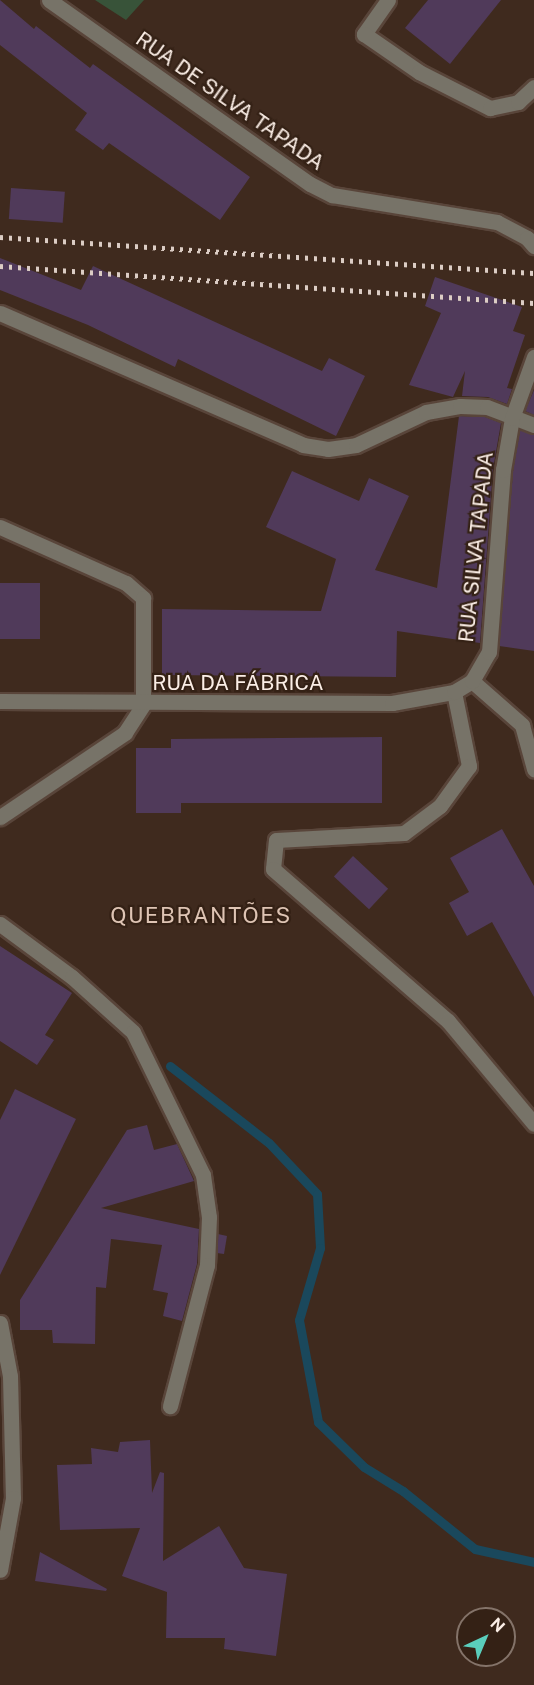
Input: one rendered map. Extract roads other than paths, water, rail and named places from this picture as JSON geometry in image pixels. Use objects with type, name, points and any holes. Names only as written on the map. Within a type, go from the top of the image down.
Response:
[{"type":"street","name":"RUA DE SILVA TAPADA","points":[[49,0],[310,184],[332,195],[497,222],[527,238],[534,246]]},
{"type":"street","points":[[388,0],[364,34],[419,72],[490,108],[518,102],[534,87]]},
{"type":"street","points":[[0,313],[303,445],[328,449],[356,445],[426,412],[460,406],[487,407],[534,425]]},
{"type":"street","points":[[512,418],[534,357]]},
{"type":"street","name":"RUA SILVA TAPADA","points":[[472,681],[489,652],[503,470],[512,418]]},
{"type":"street","points":[[0,527],[126,583],[143,598],[143,705],[125,733],[0,817]]},
{"type":"street","points":[[472,681],[522,725],[534,769]]},
{"type":"street","name":"RUA DA FÁBRICA","points":[[0,701],[143,705],[392,704],[454,692],[472,681]]},
{"type":"street","points":[[454,692],[469,766],[440,806],[404,832],[276,840],[273,869],[448,1021],[534,1124]]},
{"type":"street","points":[[0,924],[72,977],[133,1032],[203,1175],[209,1217],[207,1265],[170,1406]]},
{"type":"street","points":[[0,1323],[10,1376],[13,1498],[0,1570]]},
{"type":"waterway","points":[[170,1066],[269,1143],[317,1194],[320,1248],[299,1320],[318,1422],[364,1467],[403,1491],[475,1549],[534,1562]]},
{"type":"railway","points":[[0,237],[534,273]]},
{"type":"railway","points":[[0,266],[534,303]]},
{"type":"district","name":"QUEBRANTÕES","points":[[201,916]]}]
